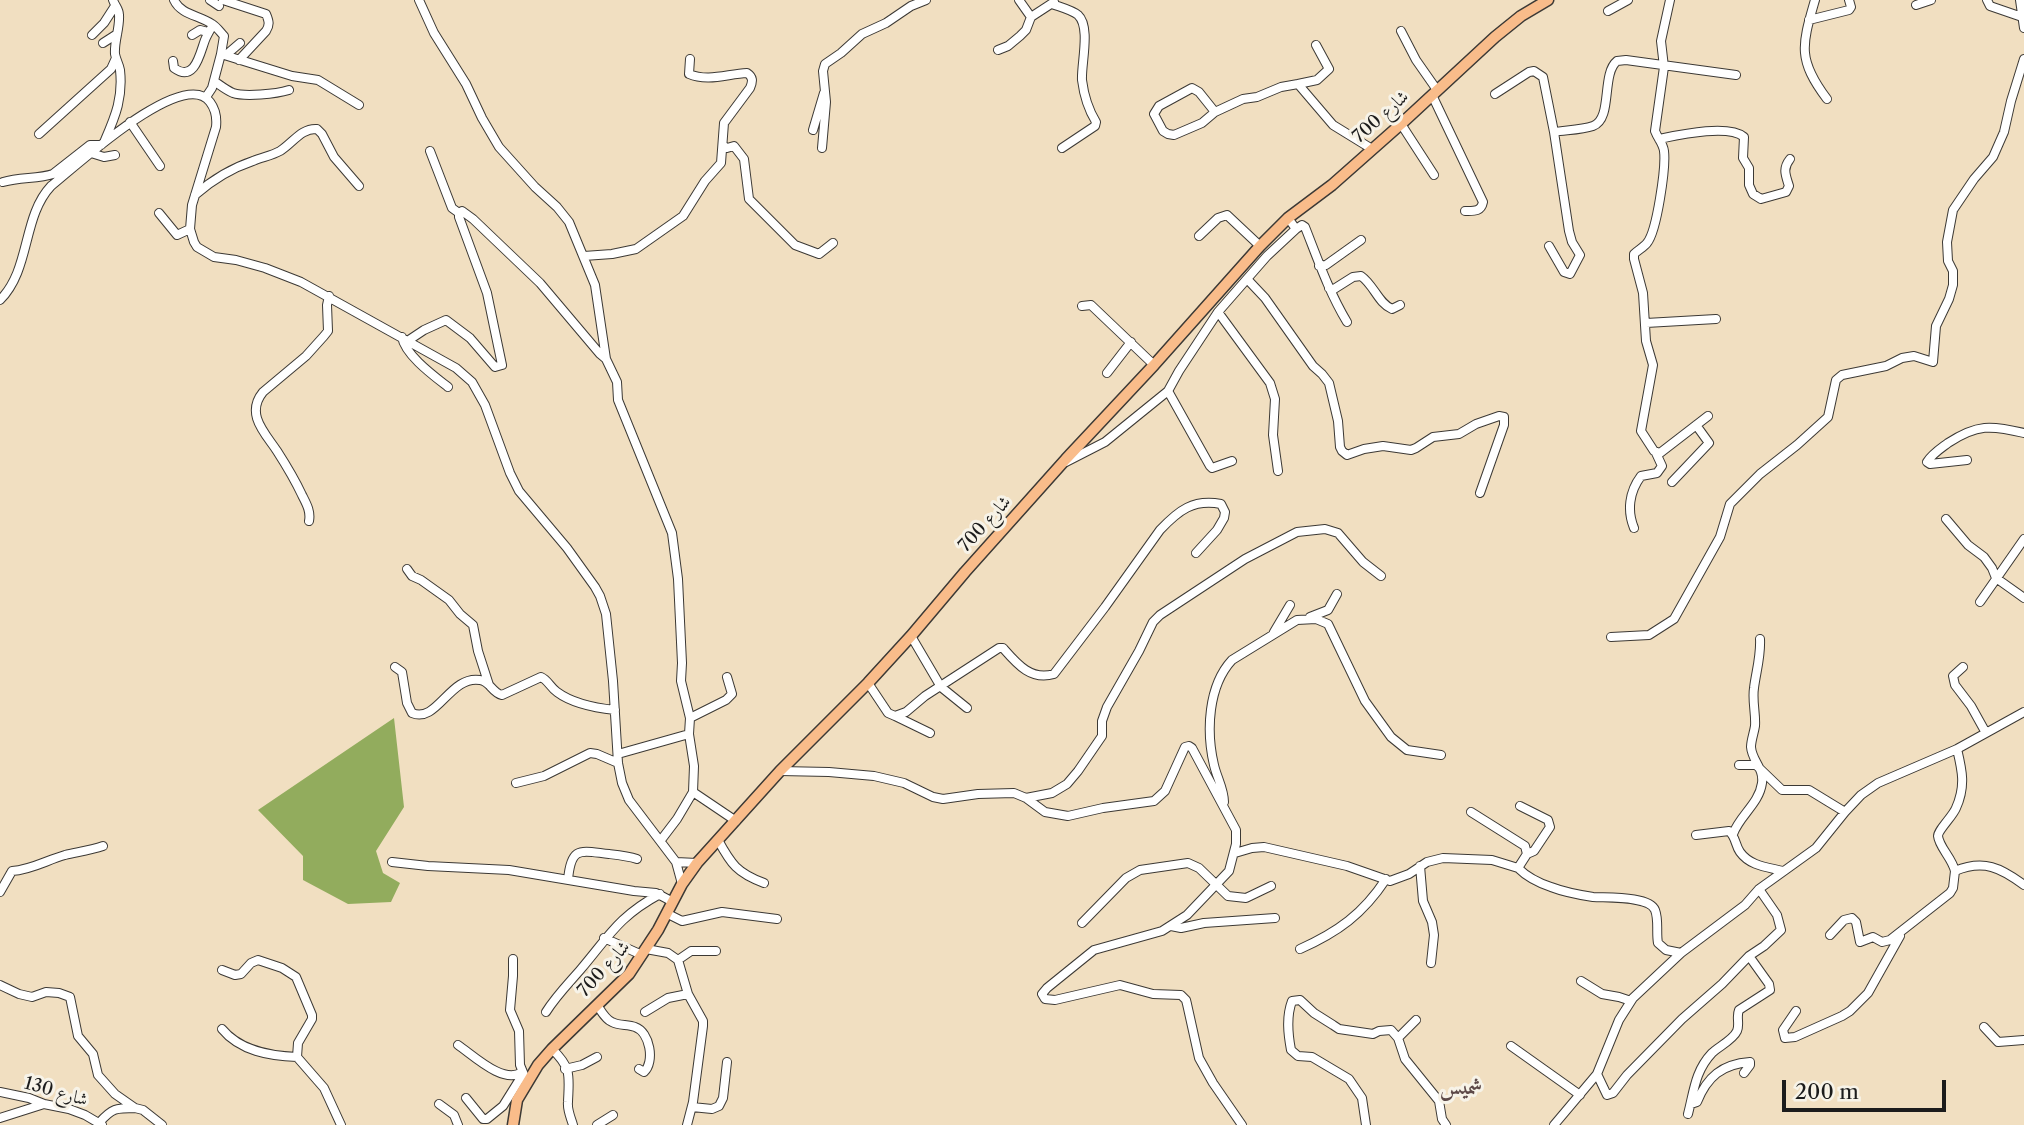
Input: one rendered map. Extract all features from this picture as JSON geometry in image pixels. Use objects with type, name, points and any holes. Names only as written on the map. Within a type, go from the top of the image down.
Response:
[{"type":"main road","name":"شارع 700","points":[[513,1125],[524,1076],[624,979],[668,914],[682,884],[697,863],[780,771],[911,636],[965,572],[1259,246],[1288,218],[1332,185],[1401,124],[1495,37],[1521,16],[1548,0]]},
{"type":"street","points":[[174,0],[178,7],[224,36],[224,54],[206,97]]},
{"type":"street","points":[[210,0],[266,14],[269,26],[239,60]]},
{"type":"street","points":[[419,0],[434,33],[466,84],[488,131],[516,167],[569,222],[594,285],[606,359],[617,383],[620,405],[672,533],[678,579],[681,681],[690,718],[689,734],[694,766],[693,792],[661,840]]},
{"type":"street","points":[[822,148],[826,102],[823,71],[825,64],[862,34],[926,0]]},
{"type":"street","points":[[1019,0],[1031,18]]},
{"type":"street","points":[[1608,11],[1628,0]]},
{"type":"street","points":[[1634,528],[1629,515],[1635,483],[1641,476],[1657,473],[1662,466],[1641,430],[1653,365],[1647,341],[1643,293],[1634,254],[1647,244],[1651,236],[1659,204],[1664,156],[1655,127],[1664,66],[1661,41],[1670,0]]},
{"type":"street","points":[[1815,0],[1804,46],[1806,65],[1827,99]]},
{"type":"street","points":[[1809,20],[1849,10],[1849,0]]},
{"type":"street","points":[[1916,5],[1930,0]]},
{"type":"street","points":[[1987,0],[1990,6],[2022,17]]},
{"type":"street","points":[[2020,0],[2024,28]]},
{"type":"street","points":[[998,50],[1009,46],[1026,30],[1031,18],[1054,2],[1077,14],[1083,23],[1082,78],[1088,109],[1096,122],[1095,126],[1062,148]]},
{"type":"street","points":[[39,134],[111,69],[116,58],[120,17],[114,3],[104,23],[92,35]]},
{"type":"street","points":[[192,35],[200,30],[211,29]]},
{"type":"street","points":[[173,61],[174,68],[179,71],[192,69],[211,29]]},
{"type":"street","points":[[1401,30],[1435,93],[1483,202],[1478,210],[1465,211]]},
{"type":"street","points":[[103,43],[117,34]]},
{"type":"street","points":[[224,54],[240,43]]},
{"type":"street","points":[[1215,112],[1199,92],[1192,88],[1159,106],[1154,114],[1162,129],[1171,135],[1202,123],[1215,112],[1243,99],[1257,97],[1281,87],[1317,80],[1329,69],[1317,45]]},
{"type":"street","points":[[224,54],[292,76],[318,80],[359,105]]},
{"type":"street","points":[[103,144],[120,104],[119,66],[116,58]]},
{"type":"street","points":[[584,256],[636,249],[683,216],[705,181],[721,163],[724,123],[750,88],[751,76],[747,73],[708,79],[696,77],[689,74],[690,59]]},
{"type":"street","points":[[1554,132],[1593,126],[1599,122],[1614,62],[1626,60],[1736,75]]},
{"type":"street","points":[[1611,637],[1649,635],[1674,619],[1720,537],[1730,504],[1760,474],[1828,417],[1836,380],[1842,375],[1886,366],[1902,358],[1914,356],[1933,362],[1936,326],[1953,285],[1947,242],[1953,209],[1974,178],[1993,157],[2004,132],[2024,60]]},
{"type":"street","points":[[1495,94],[1530,72],[1534,71],[1543,77],[1569,231],[1580,257],[1572,273],[1564,272],[1549,246]]},
{"type":"street","points":[[214,81],[233,93],[278,94],[289,90]]},
{"type":"street","points":[[1298,84],[1333,125],[1372,149]]},
{"type":"street","points":[[813,130],[824,93]]},
{"type":"street","points":[[0,300],[18,269],[42,196],[51,186],[130,122],[184,94],[206,97],[216,113],[216,127],[192,205],[190,229],[197,247],[210,255],[279,272],[329,296],[456,368],[472,383],[488,413],[514,482],[596,587],[606,614],[622,783],[629,800],[676,862],[682,884]]},
{"type":"street","points":[[130,122],[160,166]]},
{"type":"street","points":[[1401,124],[1434,175]]},
{"type":"street","points":[[195,195],[227,173],[276,153],[300,134],[312,129],[323,134],[334,157],[359,186]]},
{"type":"street","points":[[1659,139],[1702,132],[1741,134],[1744,137],[1744,161],[1750,172],[1750,190],[1761,199],[1786,192],[1789,186],[1785,165],[1790,159]]},
{"type":"street","points":[[3,182],[53,174],[90,145],[103,144]]},
{"type":"street","points":[[723,146],[734,146],[739,150],[744,159],[749,199],[795,246],[819,254],[833,243]]},
{"type":"street","points":[[405,339],[446,320],[470,338],[494,366],[502,365],[487,293],[459,213],[452,208],[430,151]]},
{"type":"street","points":[[91,153],[115,155]]},
{"type":"street","points":[[459,213],[462,211],[467,214],[518,261],[606,359]]},
{"type":"street","points":[[159,214],[177,235],[190,229]]},
{"type":"street","points":[[1199,236],[1218,218],[1227,215],[1259,246]]},
{"type":"street","points":[[1288,218],[1296,229]]},
{"type":"street","points":[[1063,463],[1105,442],[1168,391],[1218,313],[1267,256],[1302,225],[1347,322]]},
{"type":"street","points":[[1319,266],[1326,265],[1361,240]]},
{"type":"street","points":[[1329,288],[1334,289],[1353,277],[1361,276],[1371,284],[1388,308],[1401,305]]},
{"type":"street","points":[[1248,280],[1265,298],[1312,366],[1329,383],[1338,421],[1340,447],[1347,455],[1364,449],[1389,446],[1410,450],[1433,437],[1458,434],[1476,424],[1499,416],[1504,417],[1504,425],[1480,493]]},
{"type":"street","points":[[309,521],[306,503],[283,461],[260,429],[256,407],[258,397],[306,356],[328,331],[329,296]]},
{"type":"street","points":[[1082,306],[1091,305],[1154,365]]},
{"type":"street","points":[[1218,313],[1270,383],[1275,399],[1273,435],[1278,471]]},
{"type":"street","points":[[1646,323],[1716,318]]},
{"type":"street","points":[[405,339],[404,345],[419,362],[448,387]]},
{"type":"street","points":[[1107,373],[1131,342]]},
{"type":"street","points":[[1168,391],[1210,466],[1212,468],[1232,461]]},
{"type":"street","points":[[1656,453],[1663,452],[1708,416]]},
{"type":"street","points":[[1672,482],[1709,443],[1696,425]]},
{"type":"street","points":[[1966,460],[1930,464],[1927,461],[1937,451],[1972,430],[2000,427],[2024,433]]},
{"type":"street","points":[[895,716],[906,712],[986,656],[1002,648],[1027,671],[1045,676],[1054,674],[1170,519],[1198,503],[1220,504],[1225,512],[1222,523],[1196,553]]},
{"type":"street","points":[[1946,519],[1968,545],[1984,557],[1996,578],[2024,598]]},
{"type":"street","points":[[1026,798],[1052,793],[1067,784],[1078,771],[1102,736],[1102,721],[1107,707],[1153,622],[1245,559],[1297,532],[1325,529],[1338,533],[1363,562],[1381,576]]},
{"type":"street","points":[[1980,602],[2024,539]]},
{"type":"street","points":[[407,569],[412,576],[449,600],[473,625],[478,652],[490,688]]},
{"type":"street","points":[[1304,620],[1328,610],[1337,594]]},
{"type":"street","points":[[1271,637],[1290,605]]},
{"type":"street","points":[[1224,806],[1224,793],[1214,768],[1210,739],[1209,722],[1215,693],[1225,668],[1232,660],[1297,620],[1316,619],[1328,624],[1365,701],[1396,742],[1407,750],[1441,755]]},
{"type":"street","points":[[911,636],[941,687],[967,708]]},
{"type":"street","points":[[1760,639],[1761,650],[1753,690],[1755,724],[1751,744],[1752,756],[1761,769],[1762,782],[1757,797],[1737,822],[1733,834],[1740,852],[1748,861],[1783,871]]},
{"type":"street","points":[[395,667],[402,672],[407,704],[412,713],[418,716],[426,715],[465,682],[481,680],[495,694],[502,695],[538,677],[543,677],[563,695],[599,708],[615,710]]},
{"type":"street","points":[[1963,667],[1953,676],[1954,681],[1986,733]]},
{"type":"street","points":[[690,718],[729,697],[732,690],[727,677]]},
{"type":"street","points":[[868,683],[888,713],[930,733]]},
{"type":"street","points":[[1554,1125],[1597,1074],[1619,1020],[1631,1002],[1648,982],[1681,953],[1745,905],[1759,889],[1816,848],[1861,795],[1878,783],[1957,748],[2024,712]]},
{"type":"street","points":[[516,783],[544,776],[590,753],[618,759],[689,734]]},
{"type":"street","points":[[780,771],[874,776],[904,783],[943,799],[1007,793],[1026,798],[1045,812],[1060,816],[1154,802],[1165,791],[1183,750],[1189,746],[1195,751],[1236,830],[1235,853],[1228,871],[1196,908],[1171,926],[1094,950],[1046,988],[1043,997],[1055,1000],[1120,985],[1153,994],[1181,995],[1188,1004],[1199,1058],[1242,1125]]},
{"type":"street","points":[[1830,935],[1849,918],[1856,922],[1858,940],[1861,942],[1873,937],[1885,943],[1950,893],[1953,888],[1954,864],[1938,836],[1955,811],[1961,794],[1963,770],[1957,748]]},
{"type":"street","points":[[1739,765],[1756,765],[1782,790],[1809,789],[1845,812]]},
{"type":"street","points":[[693,792],[736,821]]},
{"type":"street","points":[[1518,868],[1527,854],[1534,851],[1550,827],[1548,820],[1520,806]]},
{"type":"street","points":[[1471,812],[1522,842],[1527,854]]},
{"type":"street","points":[[1696,835],[1724,831],[1733,834]]},
{"type":"street","points":[[718,840],[729,861],[750,877],[764,883]]},
{"type":"street","points":[[0,892],[12,871],[27,870],[43,862],[103,846]]},
{"type":"street","points":[[1235,853],[1264,847],[1347,866],[1390,881],[1427,862],[1443,858],[1492,860],[1518,868],[1527,877],[1550,887],[1593,897],[1648,903],[1655,911],[1658,943],[1666,950],[1681,953]]},
{"type":"street","points":[[568,880],[569,864],[577,853],[585,850],[637,859]]},
{"type":"street","points":[[392,862],[502,869],[660,894],[673,902]]},
{"type":"street","points":[[676,862],[697,863]]},
{"type":"street","points":[[1082,923],[1126,878],[1140,870],[1188,863],[1199,868],[1228,895],[1245,898],[1271,886]]},
{"type":"street","points":[[1420,866],[1423,901],[1432,922],[1431,962]]},
{"type":"street","points":[[1955,871],[1977,866],[2000,869],[2024,885]]},
{"type":"street","points":[[1300,949],[1328,936],[1350,921],[1373,899],[1386,879]]},
{"type":"street","points":[[1597,1074],[1607,1095],[1613,1093],[1682,1019],[1781,930],[1777,915],[1759,889]]},
{"type":"street","points":[[546,1012],[604,938],[633,910],[660,894]]},
{"type":"street","points":[[668,914],[682,920],[722,912],[777,919]]},
{"type":"street","points":[[1171,926],[1181,928],[1217,922],[1275,918]]},
{"type":"street","points":[[1796,1011],[1783,1030],[1785,1038],[1795,1037],[1850,1011],[1868,993],[1902,931]]},
{"type":"street","points":[[604,938],[644,952],[668,953],[678,960],[688,994],[703,1021],[692,1107],[687,1125]]},
{"type":"street","points":[[678,960],[691,951],[716,951]]},
{"type":"street","points":[[1688,1114],[1695,1079],[1716,1049],[1737,1031],[1738,1011],[1770,990],[1769,984],[1749,956]]},
{"type":"street","points":[[466,1098],[484,1119],[487,1119],[503,1106],[524,1076],[519,1057],[520,1034],[509,1007],[513,985],[513,959]]},
{"type":"street","points":[[222,970],[235,975],[241,974],[251,963],[258,960],[282,968],[296,977],[312,1015],[298,1043],[297,1057]]},
{"type":"street","points":[[1581,981],[1602,995],[1631,1002]]},
{"type":"street","points":[[0,985],[32,997],[46,992],[70,997],[78,1036],[93,1054],[98,1075],[116,1094],[135,1108]]},
{"type":"street","points":[[646,1012],[668,998],[688,994]]},
{"type":"street","points":[[1366,1125],[1362,1098],[1349,1079],[1312,1057],[1298,1056],[1291,1050],[1288,1031],[1290,1005],[1295,1000],[1300,1000],[1314,1013],[1339,1028],[1373,1034],[1391,1030],[1398,1038],[1405,1059],[1439,1101],[1442,1119],[1446,1125]]},
{"type":"street","points":[[597,1005],[611,1022],[635,1026],[641,1030],[648,1046],[650,1062],[644,1072],[639,1069]]},
{"type":"street","points":[[1398,1038],[1416,1020]]},
{"type":"street","points":[[1984,1027],[1998,1042],[2024,1040]]},
{"type":"street","points":[[222,1029],[232,1040],[247,1048],[297,1057],[324,1088],[341,1125]]},
{"type":"street","points":[[458,1045],[496,1071],[511,1077],[524,1076]]},
{"type":"street","points":[[1511,1046],[1580,1095]]},
{"type":"street","points":[[550,1051],[567,1070],[570,1087],[568,1106],[573,1125]]},
{"type":"street","points":[[567,1070],[597,1057]]},
{"type":"street","points":[[692,1107],[712,1109],[719,1106],[723,1098],[727,1062]]},
{"type":"street","points":[[1691,1104],[1697,1102],[1706,1082],[1720,1070],[1750,1062],[1744,1073]]},
{"type":"street","name":"شارع 130","points":[[0,1092],[69,1109],[101,1124]]},
{"type":"street","points":[[0,1118],[44,1104]]},
{"type":"street","points":[[439,1104],[454,1115],[458,1125]]},
{"type":"street","points":[[101,1124],[108,1112],[114,1109],[135,1108],[144,1110],[162,1125]]},
{"type":"street","points":[[597,1125],[613,1115]]},
{"type":"green space","points":[[394,718],[404,807],[376,851],[383,873],[400,883],[391,902],[348,904],[303,880],[303,856],[258,810]]},
{"type":"district","name":"شميس","points":[[1461,1088]]}]
